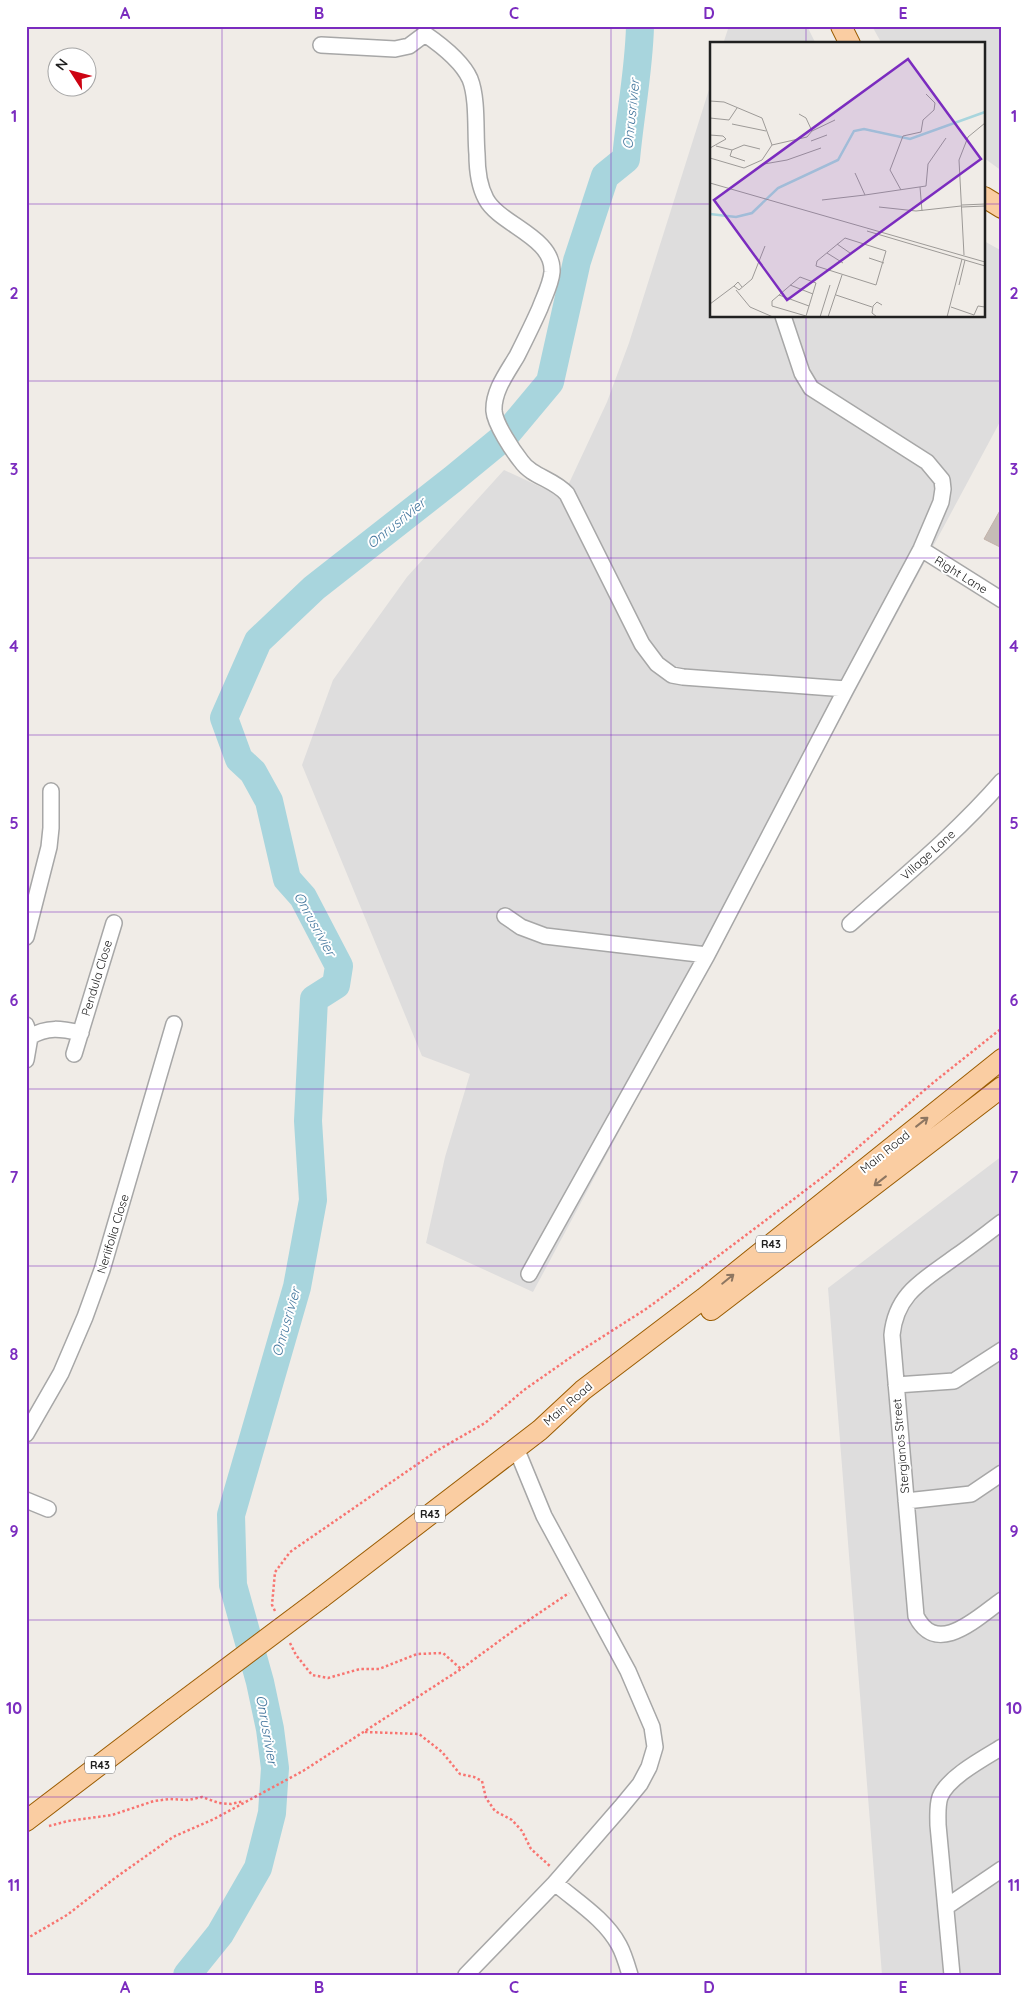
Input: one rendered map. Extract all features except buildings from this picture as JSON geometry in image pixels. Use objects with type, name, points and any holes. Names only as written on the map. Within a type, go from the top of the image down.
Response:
[{"type":"main road","points":[[841,26],[849,42]]},
{"type":"main road","points":[[986,198],[1002,208]]},
{"type":"main road","name":"Main Road","points":[[540,1430],[583,1390],[704,1298],[1002,1059]]},
{"type":"main road","name":"Main Road","points":[[540,1430],[571,1416],[610,1388],[1002,1087]]},
{"type":"main road","name":"R43","points":[[35,1824],[173,1709],[540,1430]]},
{"type":"street","points":[[321,45],[395,49],[409,46],[425,34],[460,65],[469,77],[474,93],[477,166],[485,198],[505,219],[537,242],[550,261],[552,273],[547,291],[534,322],[497,394],[494,413],[522,463],[557,485],[566,494],[642,644],[657,664],[667,672],[683,677],[846,688]]},
{"type":"street","points":[[529,1274],[707,955],[846,688],[921,549],[941,502],[942,480],[927,462],[811,388],[802,374],[784,318]]},
{"type":"street","name":"Right Lane","points":[[921,549],[1002,600]]},
{"type":"street","name":"Village Lane","points":[[850,924],[940,845],[975,812],[1002,781]]},
{"type":"street","points":[[26,937],[49,847],[51,791]]},
{"type":"street","points":[[505,916],[521,927],[545,936],[707,955]]},
{"type":"street","name":"Pendula Close","points":[[74,1054],[114,923]]},
{"type":"street","name":"Neriifolia Close","points":[[26,1434],[61,1373],[86,1317],[102,1270],[174,1024]]},
{"type":"street","name":"Pendula Close","points":[[28,1031],[38,1032],[59,1028],[81,1033]]},
{"type":"street","points":[[26,1060],[28,1031]]},
{"type":"street","name":"Stergianos Street","points":[[1002,1222],[922,1281],[905,1297],[899,1307],[893,1325],[896,1385],[916,1616],[924,1628],[937,1634],[952,1634],[1002,1600]]},
{"type":"street","points":[[896,1385],[954,1381],[1002,1350]]},
{"type":"street","points":[[466,1975],[555,1883],[640,1784],[649,1767],[655,1747],[652,1727],[628,1671],[544,1516],[516,1448]]},
{"type":"street","points":[[906,1501],[971,1494],[1002,1473]]},
{"type":"street","points":[[26,1500],[48,1509]]},
{"type":"street","points":[[952,1975],[938,1825],[939,1804],[941,1795],[963,1773],[1002,1747]]},
{"type":"street","points":[[946,1907],[1002,1869]]},
{"type":"street","points":[[555,1883],[610,1931],[620,1947],[630,1975]]},
{"type":"path","points":[[26,1939],[67,1915],[114,1878],[173,1837],[214,1819],[303,1771],[461,1669],[517,1628],[581,1586]]},
{"type":"path","points":[[364,1732],[419,1734],[442,1752],[460,1774],[474,1777],[482,1782],[486,1798],[495,1811],[512,1820],[522,1830],[531,1849],[550,1865],[555,1883]]},
{"type":"path","points":[[35,1824],[112,1815],[133,1807],[162,1800],[188,1800],[202,1797],[219,1803],[232,1804],[247,1800]]},
{"type":"shaded area","points":[[729,26],[807,26],[815,42],[724,42]]},
{"type":"shaded area","points":[[872,26],[1002,26],[1002,171],[986,159],[986,42],[881,42]]},
{"type":"shaded area","points":[[710,86],[710,318],[986,318],[986,242],[1002,251],[1002,418],[533,1292],[426,1243],[445,1157],[470,1074],[422,1056],[302,765],[333,680],[407,577],[504,470],[543,488],[564,494],[607,402],[629,343]]},
{"type":"shaded area","points":[[1002,1156],[1002,1975],[882,1975],[828,1288]]},
{"type":"waterway","name":"Onrusrivier","points":[[187,1975],[220,1934],[258,1868],[272,1813],[275,1768],[270,1729],[260,1682],[233,1585],[231,1515],[297,1287],[313,1200],[308,1121],[314,999],[336,985],[339,966],[303,897],[287,879],[269,801],[253,772],[239,759],[224,718],[258,641],[314,588],[504,437],[550,382],[577,261],[605,176],[626,159],[640,26]]}]
